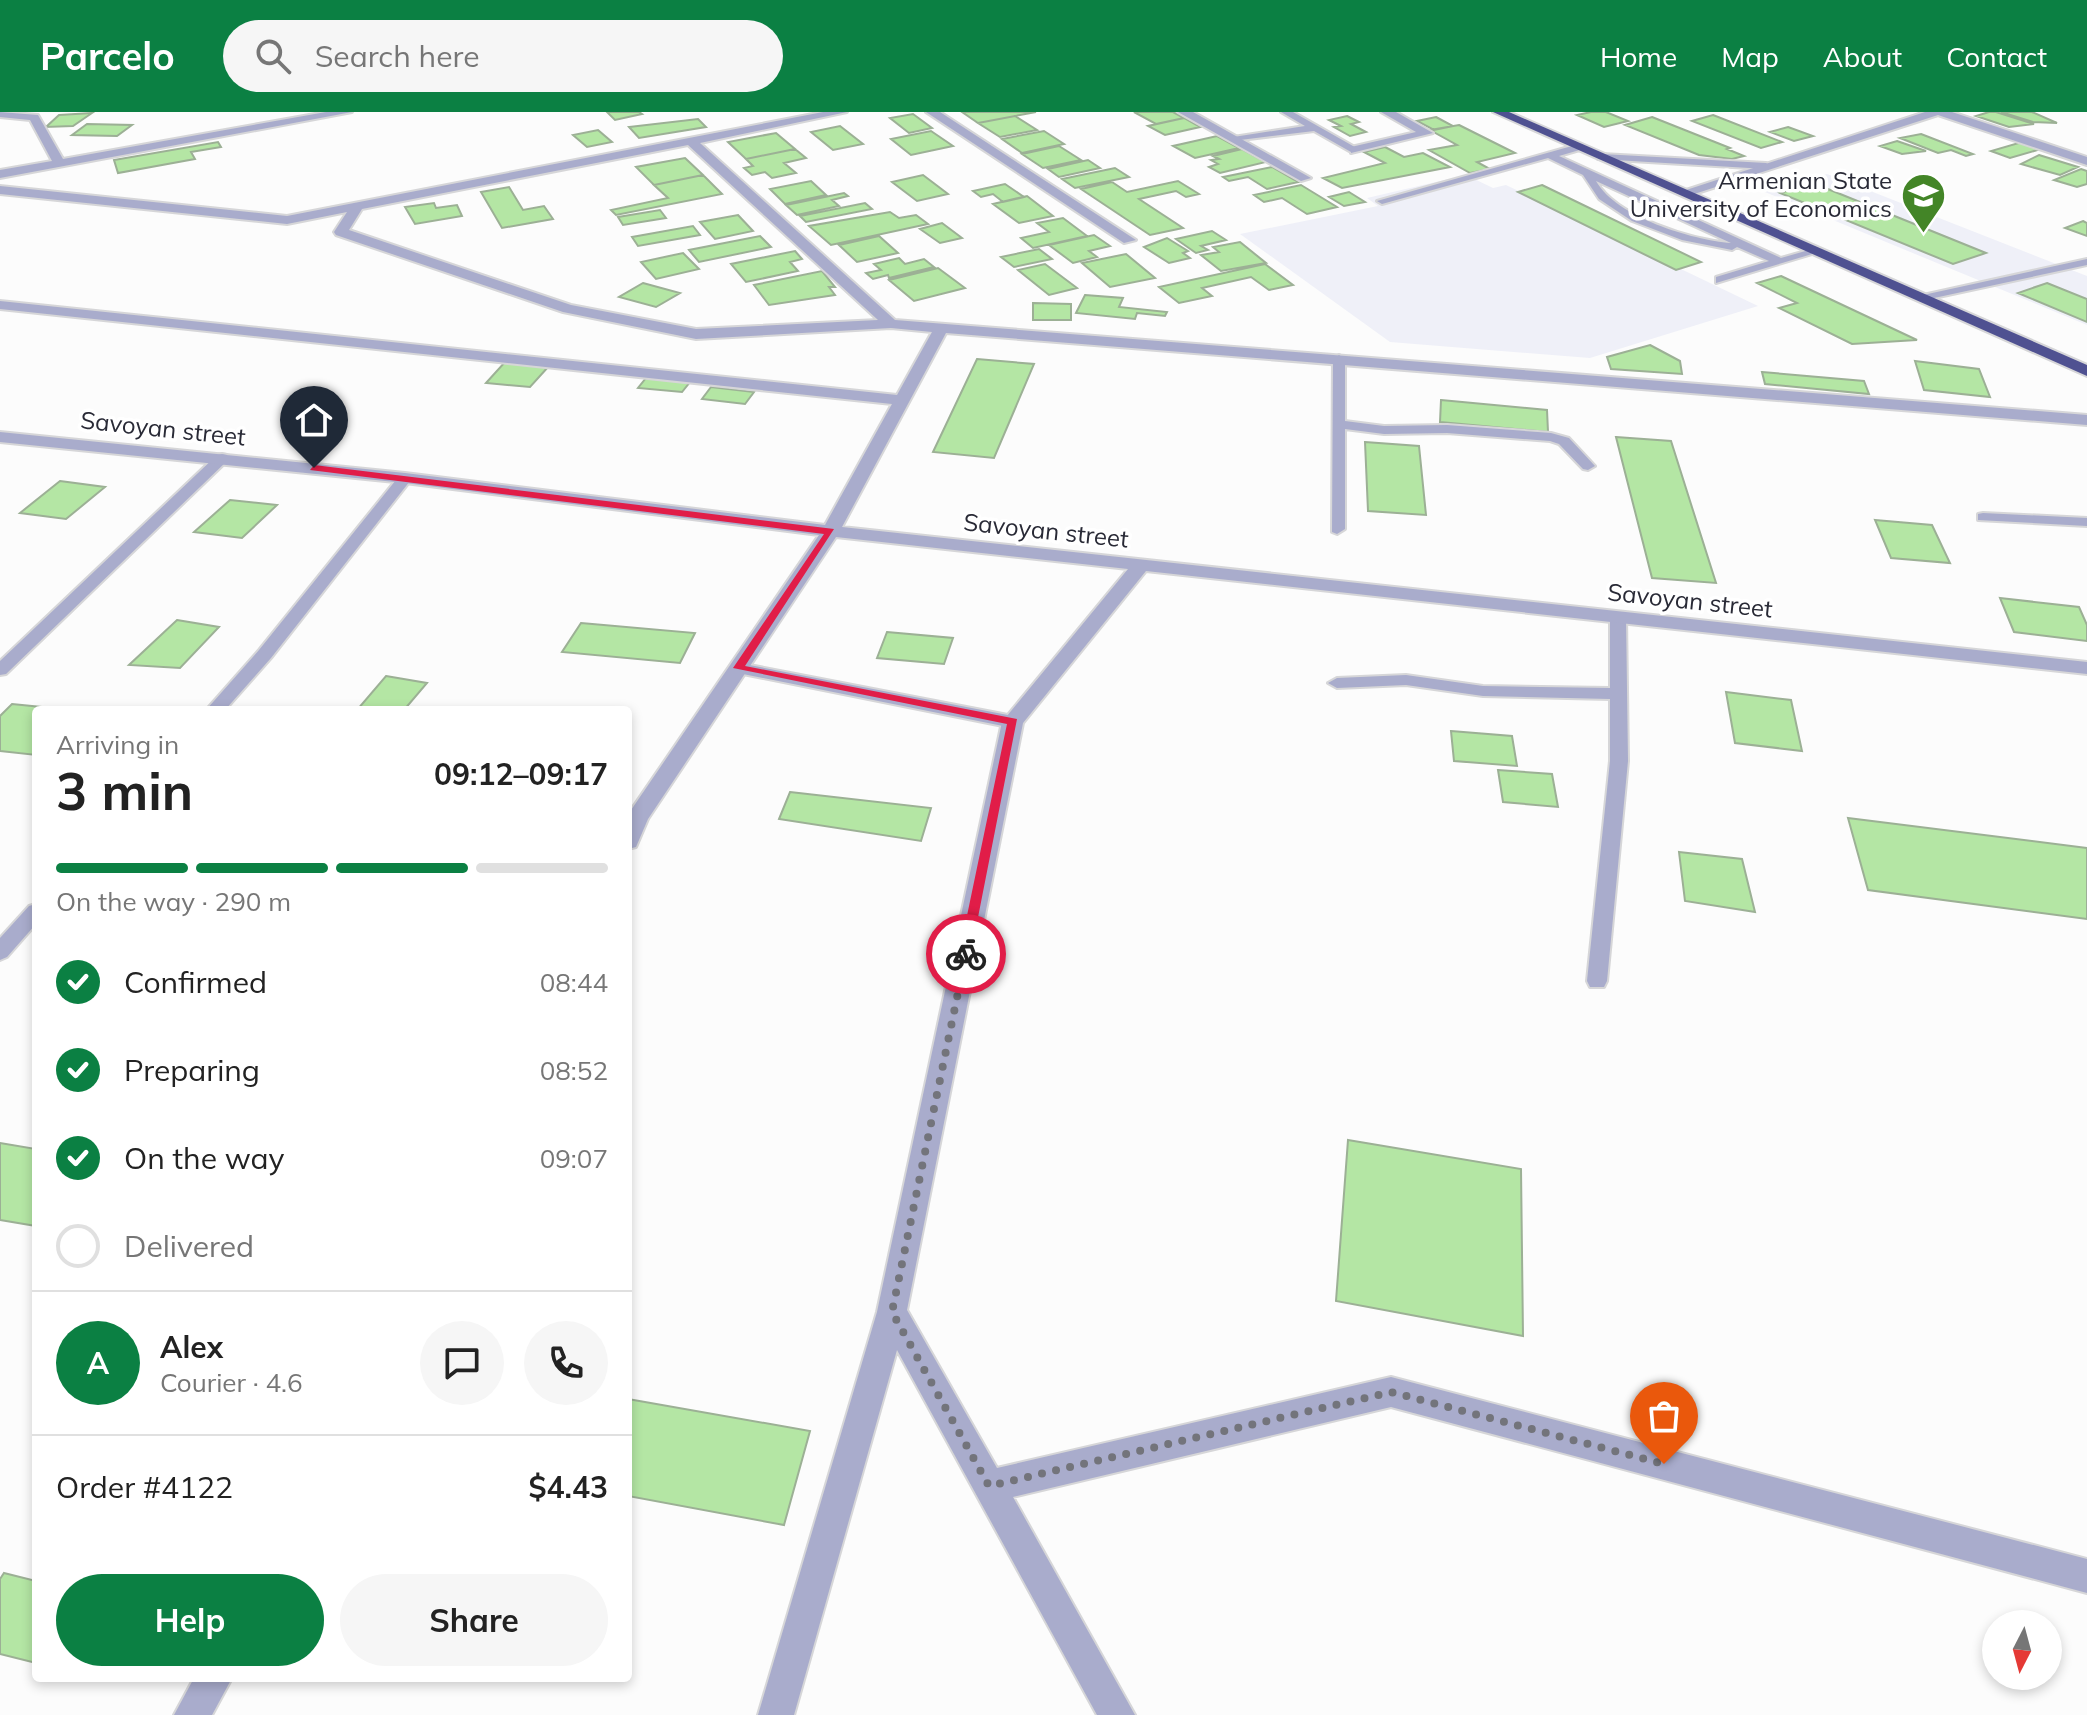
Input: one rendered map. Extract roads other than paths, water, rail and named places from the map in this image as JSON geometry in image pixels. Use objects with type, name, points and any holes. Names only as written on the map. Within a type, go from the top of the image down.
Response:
[{"type":"highway","points":[[1499,112],[2087,371]]},
{"type":"street","points":[[0,174],[346,112]]},
{"type":"street","points":[[0,190],[287,220],[841,112]]},
{"type":"street","points":[[932,112],[1129,240]]},
{"type":"street","points":[[1184,112],[1305,178]]},
{"type":"street","points":[[1355,150],[1427,133],[1387,112]]},
{"type":"street","points":[[1683,193],[1938,112],[2087,161]]},
{"type":"street","points":[[0,114],[38,114],[59,163]]},
{"type":"street","points":[[689,140],[891,324]]},
{"type":"street","points":[[358,205],[341,232],[568,309],[696,334],[891,324],[942,327],[2087,420]]},
{"type":"street","points":[[0,305],[903,400]]},
{"type":"street","points":[[632,831],[637,818],[831,531],[942,327]]},
{"type":"street","name":"Savoyan street","points":[[0,437],[405,478],[831,531],[2087,668]]},
{"type":"street","points":[[776,1715],[892,1312],[1013,722],[1141,565]]},
{"type":"street","points":[[892,1312],[1117,1715]]},
{"type":"street","points":[[989,1486],[1391,1392],[2087,1576]]},
{"type":"street","points":[[192,1715],[212,1682]]},
{"type":"lane","points":[[1286,112],[1355,150]]},
{"type":"lane","points":[[1232,138],[1316,128]]},
{"type":"lane","points":[[1382,201],[1579,147]]},
{"type":"lane","points":[[1549,155],[1780,262]]},
{"type":"lane","points":[[1602,157],[1766,166]]},
{"type":"lane","points":[[1588,174],[1595,189],[1609,203],[1649,222],[1697,242],[1750,248]]},
{"type":"lane","points":[[1720,280],[1816,251]]},
{"type":"lane","points":[[1920,297],[2087,262]]},
{"type":"lane","points":[[1337,529],[1339,359]]},
{"type":"lane","points":[[1339,424],[1384,430],[1461,430],[1551,437],[1564,441],[1588,466]]},
{"type":"lane","points":[[0,670],[222,458]]},
{"type":"lane","points":[[219,706],[265,654],[405,478]]},
{"type":"lane","points":[[1983,517],[2087,522]]},
{"type":"lane","points":[[1597,981],[1619,761],[1618,617]]},
{"type":"lane","points":[[739,668],[1013,722]]},
{"type":"lane","points":[[1337,683],[1406,680],[1483,691],[1619,694]]},
{"type":"lane","points":[[0,952],[32,916]]},
{"type":"place","name":"Armenian State University of Economics","points":[[1923,234]]}]
